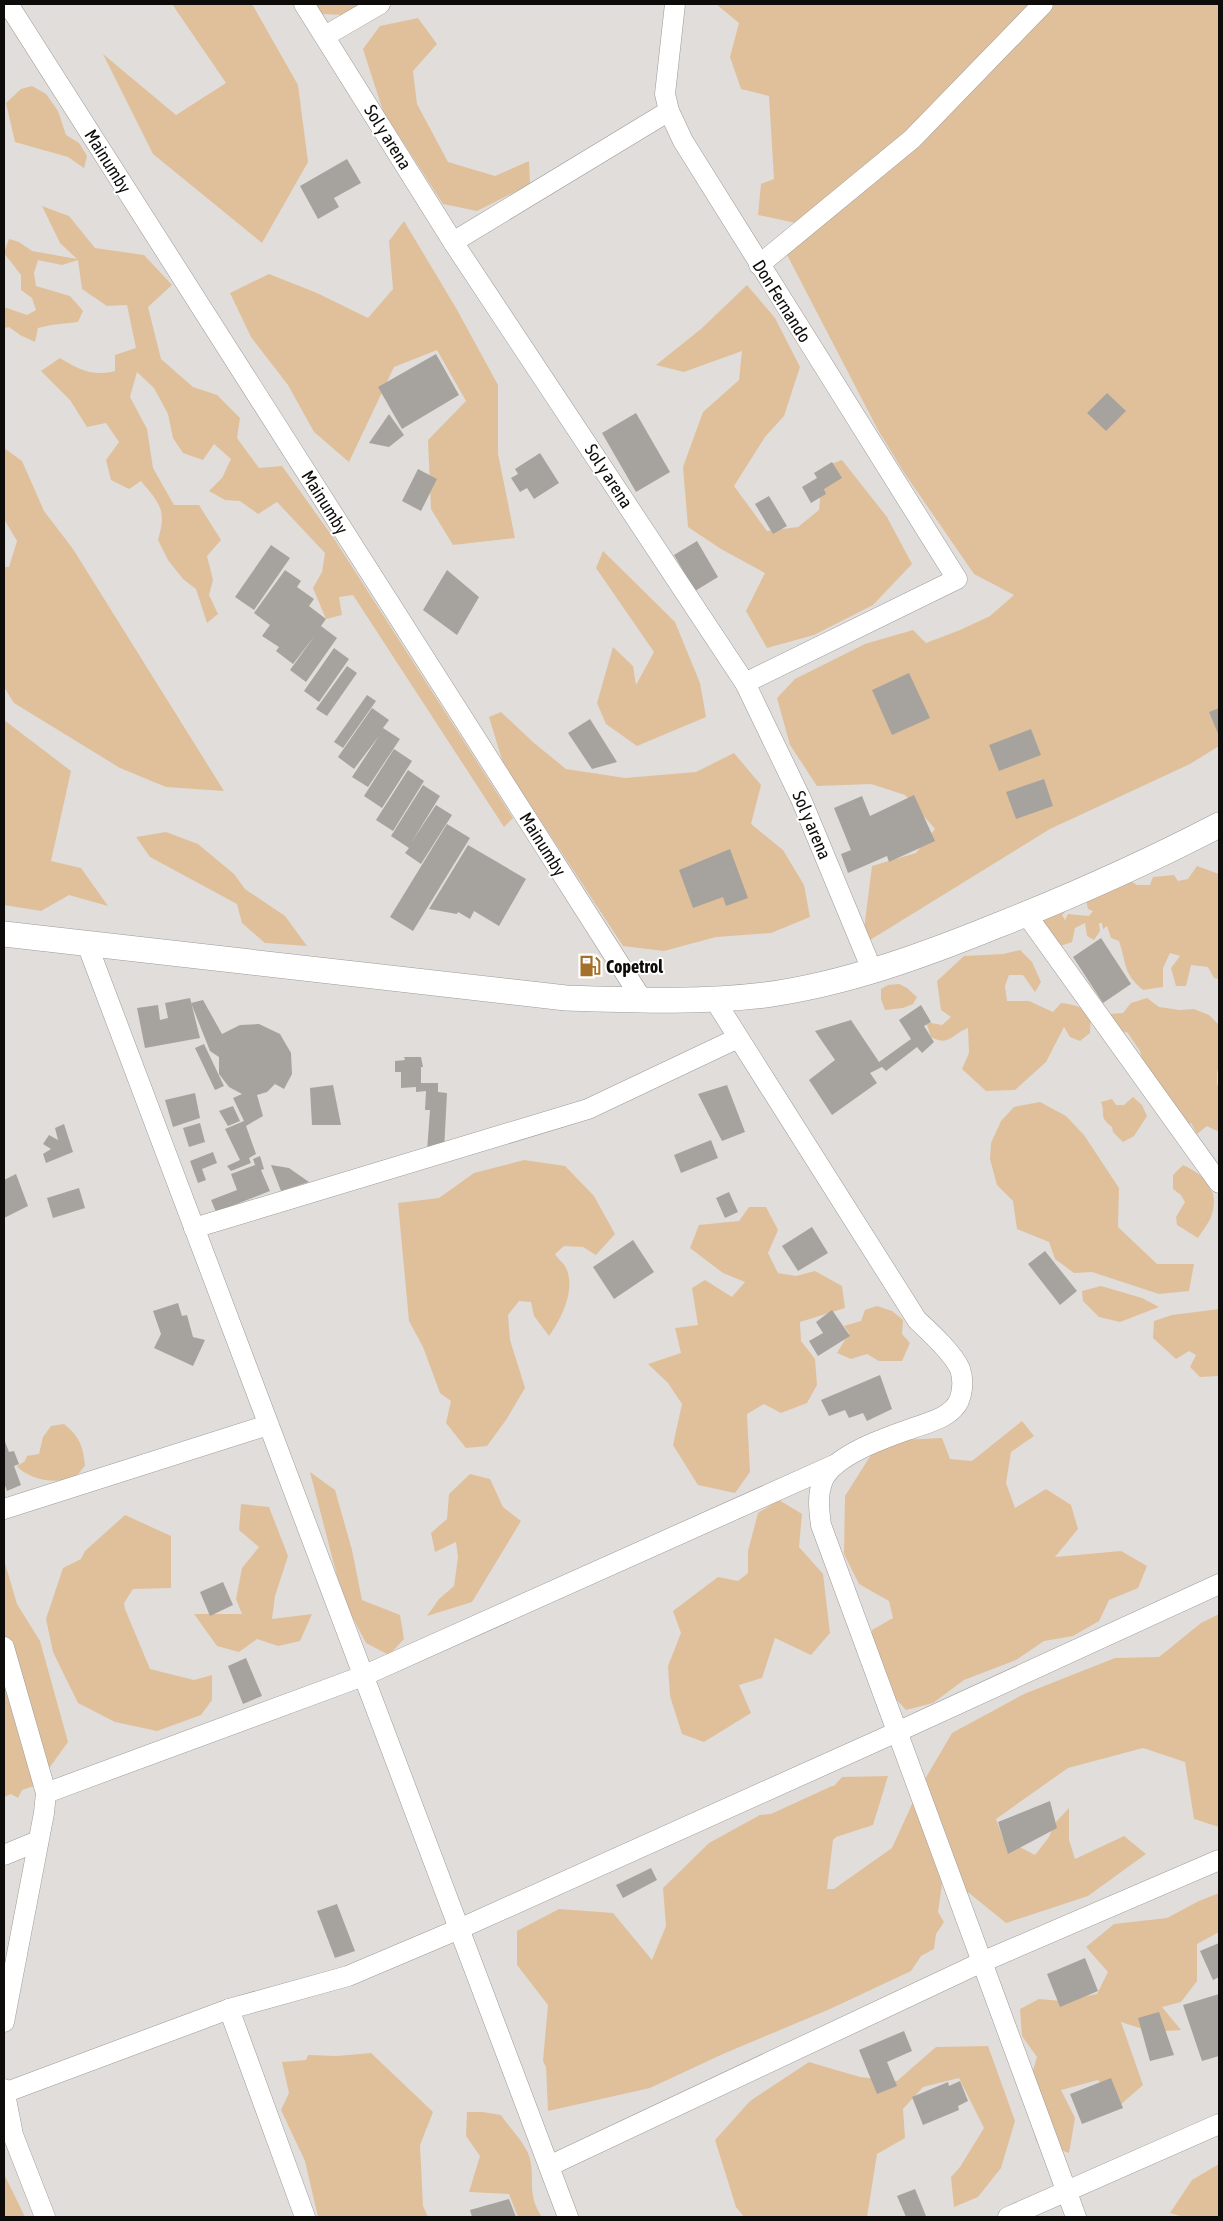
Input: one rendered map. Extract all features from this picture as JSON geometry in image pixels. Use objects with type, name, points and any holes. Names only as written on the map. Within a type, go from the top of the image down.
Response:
[{"type":"main road","points":[[4,934],[566,998],[642,1001],[714,1000],[766,995],[817,985],[872,970],[950,944],[1118,875],[1219,826]]},
{"type":"street","name":"Mainumby","points":[[8,4],[642,1001]]},
{"type":"street","name":"Sol y arena","points":[[304,4],[453,242],[745,683],[801,799],[872,970]]},
{"type":"street","points":[[325,36],[380,4]]},
{"type":"street","name":"Don Fernando","points":[[675,4],[665,94],[683,141],[957,579],[745,683]]},
{"type":"street","points":[[759,264],[912,139],[1036,6]]},
{"type":"street","points":[[453,242],[670,111]]},
{"type":"street","points":[[1026,914],[1219,1183]]},
{"type":"street","points":[[86,944],[568,2217]]},
{"type":"street","points":[[46,1793],[363,1676],[835,1464],[858,1451],[936,1420],[955,1408],[963,1390],[960,1369],[939,1341],[917,1320],[714,1000]]},
{"type":"street","points":[[194,1228],[588,1109],[738,1038]]},
{"type":"street","points":[[4,1509],[268,1425]]},
{"type":"street","points":[[835,1464],[823,1480],[818,1502],[821,1525],[1076,2217]]},
{"type":"street","points":[[45,2217],[13,2135],[4,2091],[229,2009],[348,1976],[897,1732],[1219,1584]]},
{"type":"street","points":[[4,1647],[46,1793],[4,2022]]},
{"type":"street","points":[[4,1855],[38,1842]]},
{"type":"street","points":[[549,2166],[982,1962],[1219,1860]]},
{"type":"street","points":[[229,2009],[305,2217]]},
{"type":"street","points":[[1008,2217],[1219,2124]]},
{"type":"shaded area","points":[[172,4],[252,4],[298,85],[308,162],[262,243],[153,154],[103,54],[176,115],[226,83]]},
{"type":"shaded area","points":[[314,4],[365,4],[346,15],[321,14]]},
{"type":"shaded area","points":[[716,4],[1219,4],[1219,746],[1190,764],[1050,829],[862,945],[872,866],[916,853],[935,829],[905,795],[871,784],[817,786],[790,745],[777,698],[795,679],[865,644],[913,630],[926,643],[990,616],[1014,595],[974,574],[903,471],[878,430],[785,251],[796,223],[758,215],[761,184],[774,179],[769,96],[741,89],[730,57],[739,23]]},
{"type":"shaded area","points":[[418,18],[437,44],[413,71],[417,104],[448,162],[495,176],[529,161],[530,184],[477,211],[443,204],[383,111],[363,49],[380,26]]},
{"type":"shaded area","points":[[32,86],[46,94],[58,111],[66,135],[79,143],[87,156],[84,168],[68,157],[15,142],[6,103],[21,89]]},
{"type":"shaded area","points":[[42,206],[69,216],[95,248],[144,255],[172,285],[148,307],[161,359],[193,387],[217,395],[240,418],[237,438],[259,468],[282,466],[335,540],[513,818],[504,827],[353,595],[339,597],[342,615],[326,619],[313,588],[322,572],[325,553],[277,502],[258,514],[240,501],[225,500],[209,491],[222,478],[231,459],[214,444],[203,460],[183,453],[173,438],[168,414],[154,388],[137,372],[130,397],[147,429],[153,468],[174,505],[199,505],[221,540],[207,556],[213,580],[209,595],[218,614],[207,623],[196,589],[183,579],[168,560],[158,540],[162,514],[153,496],[141,481],[129,489],[111,480],[106,460],[119,442],[106,423],[87,427],[70,400],[41,371],[60,358],[86,371],[107,373],[115,371],[115,355],[136,348],[127,305],[107,306],[82,289],[78,260],[62,265],[38,260],[34,273],[36,286],[70,296],[83,311],[78,322],[38,328],[35,342],[9,327],[4,328],[4,307],[27,315],[36,310],[32,298],[21,290],[21,275],[4,253],[9,239],[19,242],[32,251],[77,259],[60,243]]},
{"type":"shaded area","points":[[404,221],[456,308],[498,385],[498,454],[515,538],[453,545],[431,509],[428,440],[466,401],[437,350],[394,367],[349,462],[314,432],[288,385],[251,337],[230,293],[269,274],[317,293],[368,318],[393,289],[389,241]]},
{"type":"shaded area","points":[[747,285],[775,318],[800,367],[784,416],[765,437],[734,486],[767,531],[798,527],[819,510],[823,467],[842,460],[887,517],[912,564],[873,605],[814,635],[767,648],[746,611],[765,573],[721,549],[688,527],[683,467],[703,412],[739,380],[742,351],[684,372],[656,365],[701,329]]},
{"type":"shaded area","points":[[4,448],[22,461],[44,511],[73,549],[224,791],[166,787],[120,768],[14,703],[4,687],[4,567],[9,567],[17,541],[4,519]]},
{"type":"shaded area","points":[[603,551],[675,622],[700,683],[706,717],[637,746],[606,724],[597,703],[613,647],[633,666],[636,685],[654,652],[596,568]]},
{"type":"shaded area","points":[[501,712],[534,743],[566,769],[625,778],[696,772],[734,753],[761,785],[751,824],[783,850],[804,885],[810,917],[771,933],[716,937],[664,951],[623,946],[503,763],[489,717]]},
{"type":"shaded area","points":[[4,720],[71,771],[51,861],[81,868],[108,906],[69,895],[41,911],[4,905]]},
{"type":"shaded area","points":[[166,832],[198,844],[234,874],[245,889],[285,916],[307,946],[265,943],[242,923],[237,904],[150,857],[136,837]]},
{"type":"shaded area","points":[[1197,866],[1219,874],[1219,979],[1214,978],[1208,967],[1191,965],[1186,986],[1176,986],[1171,968],[1180,956],[1170,953],[1163,968],[1163,987],[1143,990],[1128,973],[1119,941],[1111,938],[1107,926],[1103,929],[1102,923],[1099,923],[1100,931],[1094,940],[1087,936],[1085,923],[1075,928],[1072,942],[1057,947],[1039,938],[1040,911],[1052,908],[1065,912],[1062,915],[1065,920],[1068,914],[1089,916],[1093,911],[1088,909],[1086,900],[1127,879],[1137,885],[1150,885],[1153,877],[1174,875],[1178,881],[1188,879]]},
{"type":"shaded area","points":[[1020,950],[1032,962],[1041,982],[1035,992],[1023,975],[1009,975],[1005,986],[1007,1001],[1029,1001],[1053,1012],[1061,1003],[1078,1006],[1091,1015],[1090,1033],[1080,1041],[1070,1037],[1064,1027],[1046,1062],[1015,1090],[986,1091],[962,1069],[969,1053],[968,1028],[950,1039],[942,1041],[931,1037],[926,1022],[942,1025],[951,1017],[941,1010],[937,981],[964,956],[1003,954]]},
{"type":"shaded area","points":[[899,984],[917,997],[913,1004],[903,1008],[885,1010],[881,999],[881,989],[888,985]]},
{"type":"shaded area","points":[[1147,998],[1159,1007],[1180,1010],[1194,1009],[1209,1015],[1219,1025],[1217,1084],[1219,1087],[1219,1128],[1217,1131],[1207,1126],[1197,1134],[1191,1123],[1185,1125],[1144,1068],[1140,1051],[1127,1032],[1121,1033],[1114,1028],[1110,1014],[1123,1013],[1131,1003]]},
{"type":"shaded area","points":[[1133,1097],[1142,1105],[1147,1116],[1134,1136],[1123,1142],[1105,1120],[1101,1102],[1112,1099],[1116,1105],[1124,1105]]},
{"type":"shaded area","points":[[1040,1102],[1066,1116],[1084,1135],[1119,1188],[1118,1227],[1157,1264],[1194,1264],[1189,1291],[1159,1294],[1092,1272],[1074,1273],[1055,1259],[1049,1242],[1017,1229],[1013,1201],[997,1185],[990,1159],[991,1143],[1001,1121],[1014,1107]]},
{"type":"shaded area","points":[[524,1160],[565,1166],[594,1196],[615,1234],[596,1255],[583,1247],[564,1246],[555,1254],[567,1270],[569,1287],[566,1305],[549,1336],[534,1316],[531,1302],[519,1301],[508,1315],[510,1340],[525,1388],[506,1420],[487,1446],[466,1448],[446,1423],[451,1401],[440,1393],[423,1347],[409,1321],[398,1203],[439,1198],[474,1173]]},
{"type":"shaded area","points":[[1183,1165],[1203,1178],[1212,1190],[1214,1197],[1211,1217],[1198,1238],[1177,1225],[1176,1217],[1185,1202],[1181,1195],[1173,1189],[1173,1175]]},
{"type":"shaded area","points":[[749,1207],[766,1207],[778,1230],[768,1253],[778,1273],[796,1276],[815,1271],[842,1286],[845,1308],[800,1322],[801,1341],[815,1359],[817,1385],[807,1403],[781,1413],[764,1404],[747,1414],[750,1472],[735,1493],[698,1485],[673,1445],[682,1404],[668,1383],[648,1364],[681,1353],[675,1328],[698,1325],[692,1288],[705,1280],[732,1297],[745,1282],[723,1273],[690,1248],[699,1225],[739,1221]]},
{"type":"shaded area","points":[[1101,1286],[1142,1298],[1159,1307],[1120,1322],[1099,1317],[1083,1301],[1082,1291]]},
{"type":"shaded area","points":[[877,1306],[892,1311],[903,1320],[902,1334],[910,1343],[902,1361],[879,1361],[867,1354],[851,1359],[837,1353],[849,1333],[844,1326],[861,1321],[865,1310]]},
{"type":"shaded area","points":[[1219,1309],[1219,1376],[1200,1377],[1190,1367],[1196,1355],[1189,1351],[1176,1359],[1153,1338],[1154,1321],[1172,1315]]},
{"type":"shaded area","points":[[1022,1421],[1034,1436],[1011,1452],[1006,1483],[1015,1508],[1046,1489],[1071,1505],[1078,1529],[1055,1557],[1121,1551],[1147,1566],[1138,1588],[1109,1600],[1099,1621],[1073,1636],[1044,1641],[1016,1660],[964,1680],[933,1703],[906,1710],[884,1686],[872,1666],[872,1630],[893,1618],[889,1601],[859,1584],[844,1554],[845,1496],[871,1455],[902,1440],[942,1438],[950,1459],[972,1461]]},
{"type":"shaded area","points":[[64,1424],[74,1433],[82,1447],[85,1466],[78,1474],[62,1480],[45,1480],[29,1475],[17,1466],[25,1461],[27,1456],[39,1454],[43,1437],[51,1426]]},
{"type":"shaded area","points":[[310,1472],[335,1490],[352,1550],[362,1600],[400,1615],[404,1639],[389,1655],[366,1643],[343,1599]]},
{"type":"shaded area","points":[[470,1474],[490,1479],[503,1507],[521,1521],[472,1602],[427,1616],[439,1599],[454,1586],[458,1557],[456,1542],[435,1552],[431,1533],[447,1519],[449,1494]]},
{"type":"shaded area","points":[[779,1500],[802,1514],[799,1547],[823,1574],[830,1633],[811,1655],[775,1638],[762,1678],[739,1685],[751,1713],[704,1742],[682,1734],[670,1696],[668,1666],[681,1633],[673,1611],[718,1577],[738,1581],[748,1573],[748,1551],[758,1513]]},
{"type":"shaded area","points":[[241,1504],[269,1507],[288,1556],[275,1596],[272,1619],[312,1614],[300,1641],[278,1646],[257,1639],[239,1652],[217,1646],[194,1614],[242,1614],[236,1599],[242,1568],[259,1547],[239,1530]]},
{"type":"shaded area","points":[[125,1515],[171,1536],[171,1588],[133,1589],[124,1603],[150,1669],[194,1680],[212,1675],[212,1700],[201,1715],[157,1731],[115,1722],[78,1703],[53,1652],[46,1619],[63,1568],[81,1559],[85,1551]]},
{"type":"shaded area","points":[[4,1560],[17,1604],[40,1641],[68,1742],[37,1785],[22,1790],[18,1798],[11,1794],[4,1797]]},
{"type":"shaded area","points":[[1219,1614],[1219,1827],[1194,1819],[1185,1762],[1143,1748],[1068,1768],[996,1819],[1003,1838],[1035,1855],[1049,1837],[1054,1824],[1069,1808],[1069,1840],[1075,1859],[1124,1836],[1146,1854],[1088,1896],[1006,1923],[969,1893],[942,1884],[938,1912],[944,1922],[936,1934],[934,1949],[921,1956],[911,1971],[830,2009],[723,2054],[650,2088],[548,2111],[546,2067],[543,2061],[548,2005],[517,1965],[517,1931],[559,1909],[613,1913],[652,1960],[666,1926],[663,1888],[709,1843],[760,1815],[771,1814],[834,1786],[842,1777],[888,1776],[873,1825],[836,1837],[833,1840],[827,1889],[834,1889],[892,1848],[918,1791],[952,1733],[1024,1694],[1115,1658],[1159,1657],[1201,1623]]},
{"type":"shaded area","points":[[1219,1893],[1219,1932],[1197,1944],[1197,1981],[1181,2002],[1162,2007],[1181,2030],[1152,2032],[1121,2022],[1143,2085],[1119,2106],[1098,2080],[1061,2090],[1075,2118],[1069,2153],[1036,2141],[1025,2097],[1037,2057],[1022,2036],[1020,2009],[1039,1999],[1061,2001],[1097,1994],[1108,1972],[1086,1947],[1114,1924],[1167,1918]]},
{"type":"shaded area","points":[[988,2046],[1015,2121],[1001,2168],[978,2197],[954,2207],[951,2177],[960,2167],[984,2128],[959,2078],[923,2087],[903,2109],[905,2138],[877,2154],[867,2217],[744,2217],[736,2207],[715,2140],[750,2101],[809,2062],[860,2077],[897,2081],[936,2047]]},
{"type":"shaded area","points":[[371,2053],[433,2112],[420,2145],[423,2206],[428,2217],[318,2217],[305,2161],[281,2110],[289,2093],[282,2062],[306,2060],[308,2055],[337,2056]]},
{"type":"shaded area","points":[[467,2112],[501,2115],[519,2138],[528,2153],[532,2169],[532,2192],[542,2217],[518,2217],[509,2194],[469,2192],[480,2156],[466,2136]]},
{"type":"shaded area","points":[[1219,2164],[1219,2217],[1184,2217],[1170,2213],[1192,2180]]},
{"type":"shaded area","points":[[4,2174],[25,2217],[4,2217]]},
{"type":"building","points":[[347,159],[361,183],[334,198],[339,207],[318,219],[300,186]]},
{"type":"building","points":[[436,354],[459,395],[402,429],[378,387]]},
{"type":"building","points":[[1107,393],[1126,411],[1106,431],[1087,413]]},
{"type":"building","points":[[636,413],[670,472],[636,492],[602,433]]},
{"type":"building","points":[[389,414],[404,435],[389,447],[369,443]]},
{"type":"building","points":[[540,453],[559,483],[534,499],[527,488],[520,492],[511,478],[518,474],[515,469]]},
{"type":"building","points":[[832,462],[842,478],[824,489],[826,494],[811,503],[802,487],[817,478],[814,473]]},
{"type":"building","points":[[418,469],[437,479],[421,511],[402,501]]},
{"type":"building","points":[[769,496],[787,526],[773,534],[755,504]]},
{"type":"building","points":[[697,541],[718,577],[695,591],[674,555]]},
{"type":"building","points":[[271,545],[290,558],[254,610],[235,597]]},
{"type":"building","points":[[285,570],[301,581],[297,587],[314,599],[309,606],[326,619],[321,626],[337,638],[306,682],[290,670],[316,634],[293,664],[276,651],[279,647],[262,636],[270,625],[254,613]]},
{"type":"building","points":[[447,570],[479,597],[457,635],[423,610]]},
{"type":"building","points":[[334,648],[349,659],[319,702],[304,691]]},
{"type":"building","points":[[347,666],[357,673],[327,716],[316,709]]},
{"type":"building","points":[[909,673],[930,718],[892,735],[872,690]]},
{"type":"building","points":[[367,695],[376,701],[343,748],[334,742]]},
{"type":"building","points":[[372,708],[389,720],[383,728],[400,739],[368,787],[352,777],[379,736],[354,769],[338,757]]},
{"type":"building","points":[[1219,708],[1219,736],[1209,712]]},
{"type":"building","points":[[590,719],[617,762],[592,769],[568,733]]},
{"type":"building","points":[[1031,729],[1041,755],[999,771],[989,745]]},
{"type":"building","points":[[394,749],[412,761],[382,808],[364,796]]},
{"type":"building","points":[[408,770],[424,781],[393,831],[376,820]]},
{"type":"building","points":[[1044,779],[1053,806],[1016,819],[1006,792]]},
{"type":"building","points":[[423,785],[440,796],[411,843],[436,805],[452,815],[421,864],[405,853],[409,848],[391,836]]},
{"type":"building","points":[[914,795],[935,841],[889,862],[887,856],[848,873],[841,854],[851,850],[834,808],[862,796],[870,816]]},
{"type":"building","points":[[447,824],[470,838],[413,931],[390,917]]},
{"type":"building","points":[[468,845],[526,879],[499,926],[474,911],[470,919],[458,912],[457,914],[429,909]]},
{"type":"building","points":[[730,849],[748,898],[726,906],[723,897],[693,908],[679,870]]},
{"type":"building","points":[[1101,938],[1131,984],[1103,1003],[1073,957]]},
{"type":"building","points":[[190,998],[200,1038],[145,1048],[137,1008],[158,1005],[160,1020],[168,1018],[165,1003]]},
{"type":"building","points":[[203,1000],[222,1034],[240,1025],[259,1024],[280,1034],[291,1053],[292,1074],[284,1089],[275,1084],[267,1092],[257,1095],[263,1116],[246,1126],[256,1154],[249,1158],[251,1163],[231,1171],[227,1166],[240,1160],[225,1129],[244,1121],[233,1098],[242,1094],[229,1087],[219,1074],[219,1057],[210,1051],[191,1003]]},
{"type":"building","points":[[921,1005],[931,1022],[924,1026],[934,1042],[922,1053],[917,1047],[886,1071],[882,1067],[870,1073],[877,1083],[832,1115],[809,1080],[835,1060],[815,1031],[851,1020],[879,1062],[911,1039],[899,1020]]},
{"type":"building","points":[[204,1044],[224,1086],[215,1090],[195,1048]]},
{"type":"building","points":[[404,1057],[421,1057],[423,1067],[421,1067],[421,1083],[438,1083],[438,1092],[447,1093],[444,1151],[427,1151],[430,1110],[425,1110],[426,1091],[416,1092],[416,1087],[401,1088],[401,1072],[395,1072],[395,1061],[405,1060]]},
{"type":"building","points":[[333,1085],[341,1125],[312,1125],[310,1088]]},
{"type":"building","points":[[727,1085],[745,1132],[722,1141],[698,1094]]},
{"type":"building","points":[[195,1093],[200,1118],[173,1127],[165,1100]]},
{"type":"building","points":[[233,1106],[240,1121],[228,1126],[219,1111]]},
{"type":"building","points":[[200,1123],[205,1142],[189,1147],[183,1128]]},
{"type":"building","points":[[64,1124],[73,1152],[46,1163],[43,1154],[51,1149],[43,1144],[49,1135],[58,1140],[55,1128]]},
{"type":"building","points":[[711,1140],[718,1158],[681,1173],[674,1155]]},
{"type":"building","points":[[213,1152],[217,1163],[202,1169],[206,1180],[198,1183],[190,1161]]},
{"type":"building","points":[[260,1156],[264,1169],[261,1170],[270,1191],[216,1212],[211,1200],[237,1190],[231,1174],[255,1165],[253,1159]]},
{"type":"building","points":[[271,1165],[289,1168],[309,1182],[281,1191]]},
{"type":"building","points":[[16,1174],[28,1206],[4,1218],[4,1180]]},
{"type":"building","points":[[79,1188],[85,1208],[53,1218],[47,1198]]},
{"type":"building","points":[[729,1192],[738,1212],[725,1218],[716,1198]]},
{"type":"building","points":[[812,1227],[828,1253],[798,1271],[782,1246]]},
{"type":"building","points":[[633,1240],[654,1272],[614,1299],[593,1267]]},
{"type":"building","points":[[1045,1251],[1077,1291],[1060,1305],[1028,1264]]},
{"type":"building","points":[[178,1303],[182,1316],[187,1315],[193,1337],[205,1340],[193,1366],[154,1348],[161,1334],[153,1311]]},
{"type":"building","points":[[832,1310],[850,1336],[818,1356],[809,1341],[823,1333],[816,1322]]},
{"type":"building","points":[[880,1375],[892,1409],[867,1421],[863,1413],[849,1418],[845,1410],[829,1416],[821,1400]]},
{"type":"building","points":[[4,1439],[9,1452],[14,1451],[19,1464],[14,1466],[21,1485],[7,1491],[4,1483]]},
{"type":"building","points":[[223,1582],[233,1605],[210,1616],[200,1592]]},
{"type":"building","points":[[246,1658],[262,1696],[243,1704],[228,1666]]},
{"type":"building","points":[[1050,1801],[1057,1828],[1008,1854],[998,1822]]},
{"type":"building","points":[[651,1868],[657,1880],[623,1898],[616,1885]]},
{"type":"building","points":[[337,1904],[355,1951],[335,1958],[317,1911]]},
{"type":"building","points":[[1219,1943],[1219,1977],[1213,1980],[1200,1951]]},
{"type":"building","points":[[1085,1958],[1098,1991],[1060,2007],[1047,1974]]},
{"type":"building","points":[[1219,1994],[1219,2056],[1202,2061],[1183,2005]]},
{"type":"building","points":[[1159,2012],[1174,2055],[1150,2061],[1138,2018]]},
{"type":"building","points":[[904,2031],[912,2051],[887,2062],[897,2086],[877,2094],[859,2050]]},
{"type":"building","points":[[1111,2078],[1123,2108],[1082,2124],[1070,2094]]},
{"type":"building","points":[[960,2081],[968,2101],[958,2106],[959,2110],[923,2125],[912,2097],[948,2082],[949,2086]]},
{"type":"building","points":[[915,2189],[926,2216],[906,2217],[897,2196]]},
{"type":"building","points":[[509,2199],[516,2217],[472,2217],[470,2210]]},
{"type":"place","name":"Copetrol","points":[[590,966]]}]
